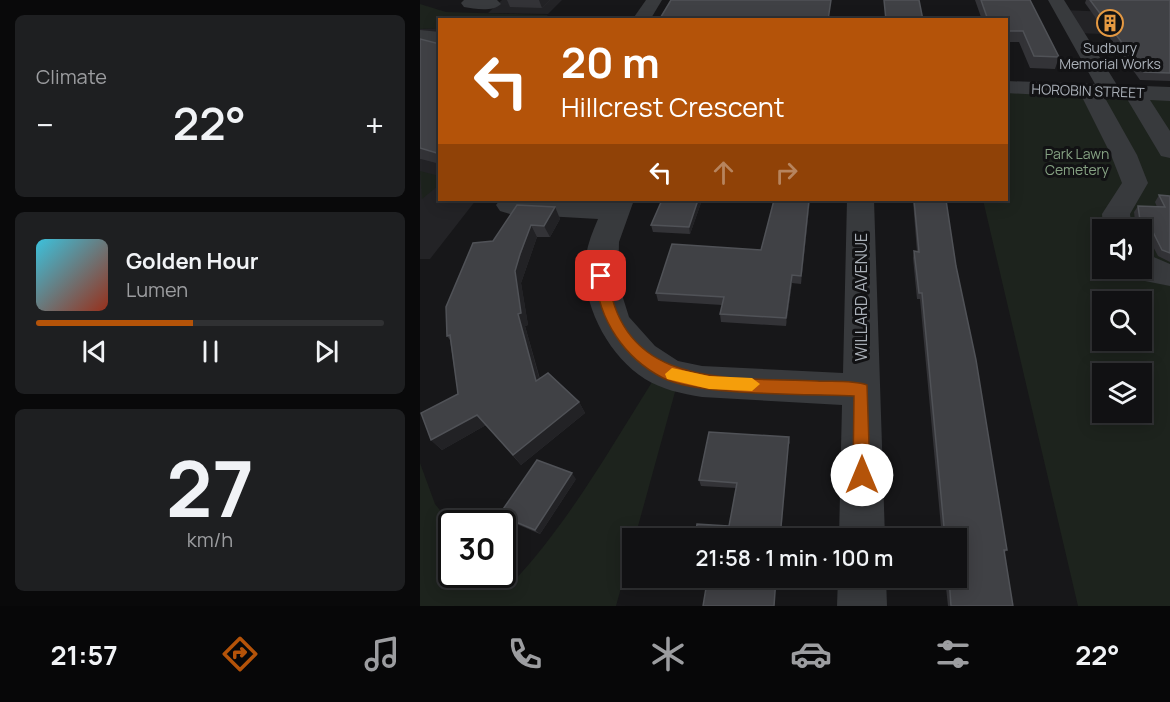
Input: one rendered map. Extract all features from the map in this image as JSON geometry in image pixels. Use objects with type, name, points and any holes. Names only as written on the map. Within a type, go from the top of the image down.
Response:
[{"type":"street","points":[[474,0],[470,3],[492,4]]},
{"type":"street","points":[[642,18],[654,0]]},
{"type":"street","points":[[1056,0],[1100,91],[1132,169],[1135,183],[1116,214],[1117,219]]},
{"type":"street","points":[[420,36],[438,38]]},
{"type":"street","name":"HOROBIN STREET","points":[[1008,87],[1170,94]]},
{"type":"street","points":[[1135,93],[1170,151]]},
{"type":"street","points":[[1132,169],[1170,171]]},
{"type":"street","points":[[513,201],[510,204],[618,206],[599,259],[603,294],[615,323],[636,353],[669,374],[709,382],[861,390]]},
{"type":"street","name":"WILLARD AVENUE","points":[[861,201],[862,528]]},
{"type":"street","points":[[1152,270],[1170,275]]},
{"type":"street","points":[[862,588],[862,606]]},
{"type":"shaded area","points":[[502,0],[562,0],[548,14],[488,13]]},
{"type":"shaded area","points":[[1062,10],[1137,13],[1155,36],[1076,33]]},
{"type":"shaded area","points":[[438,28],[438,201],[475,201],[430,259],[420,259],[420,29]]},
{"type":"green space","points":[[420,4],[446,12],[548,15],[545,18],[438,18],[438,28],[420,29]]},
{"type":"green space","name":"Park Lawn Cemetery","points":[[1008,88],[1170,94],[1170,606],[1078,606],[983,201],[1008,201]]},
{"type":"green space","points":[[420,171],[438,176],[438,186],[422,199]]},
{"type":"green space","points":[[659,371],[678,381],[637,528],[622,528],[622,584],[616,606],[420,606],[420,463],[435,504],[440,510],[438,588],[516,588],[516,579],[554,533],[608,453]]},
{"type":"building","points":[[671,0],[831,0],[828,18],[660,18]]},
{"type":"building","points":[[884,0],[919,0],[923,18],[886,18]]},
{"type":"building","points":[[981,0],[1030,0],[1059,57],[1034,56],[1023,31],[1008,31],[1008,18],[987,18]]},
{"type":"building","points":[[1090,0],[1170,0],[1170,73],[1144,72]]},
{"type":"building","points":[[420,39],[438,44],[438,153],[420,148]]},
{"type":"building","points":[[1159,195],[1170,196],[1170,253],[1162,250],[1152,230],[1152,219],[1140,219],[1138,206],[1165,207]]},
{"type":"building","points":[[662,201],[698,201],[689,227],[651,225]]},
{"type":"building","points":[[774,201],[809,201],[801,276],[792,275],[786,318],[720,314],[724,297],[656,293],[672,244],[761,250]]},
{"type":"building","points":[[914,201],[946,201],[956,266],[976,360],[1007,550],[1004,550],[1013,606],[951,606],[950,588],[967,588],[967,528],[944,528],[922,293],[919,293],[914,251],[919,252]]},
{"type":"building","points":[[517,205],[555,207],[544,226],[531,225],[520,254],[515,271],[521,313],[518,314],[536,381],[548,373],[579,402],[513,455],[477,415],[431,440],[421,413],[458,394],[450,335],[447,336],[446,307],[473,243],[493,241]]},
{"type":"building","points":[[709,432],[789,437],[781,528],[696,528],[697,524],[729,526],[737,483],[699,480]]},
{"type":"building","points":[[537,460],[572,473],[535,530],[516,522],[516,510],[502,510]]},
{"type":"building","points":[[706,588],[775,588],[774,606],[703,606]]},
{"type":"slow traffic","points":[[672,374],[709,382],[752,384]]},
{"type":"place","name":"Sudbury Memorial Works","points":[[1110,23]]},
{"type":"route","points":[[601,276],[603,294],[615,323],[636,353],[669,374],[709,382],[861,390],[862,475]]}]
